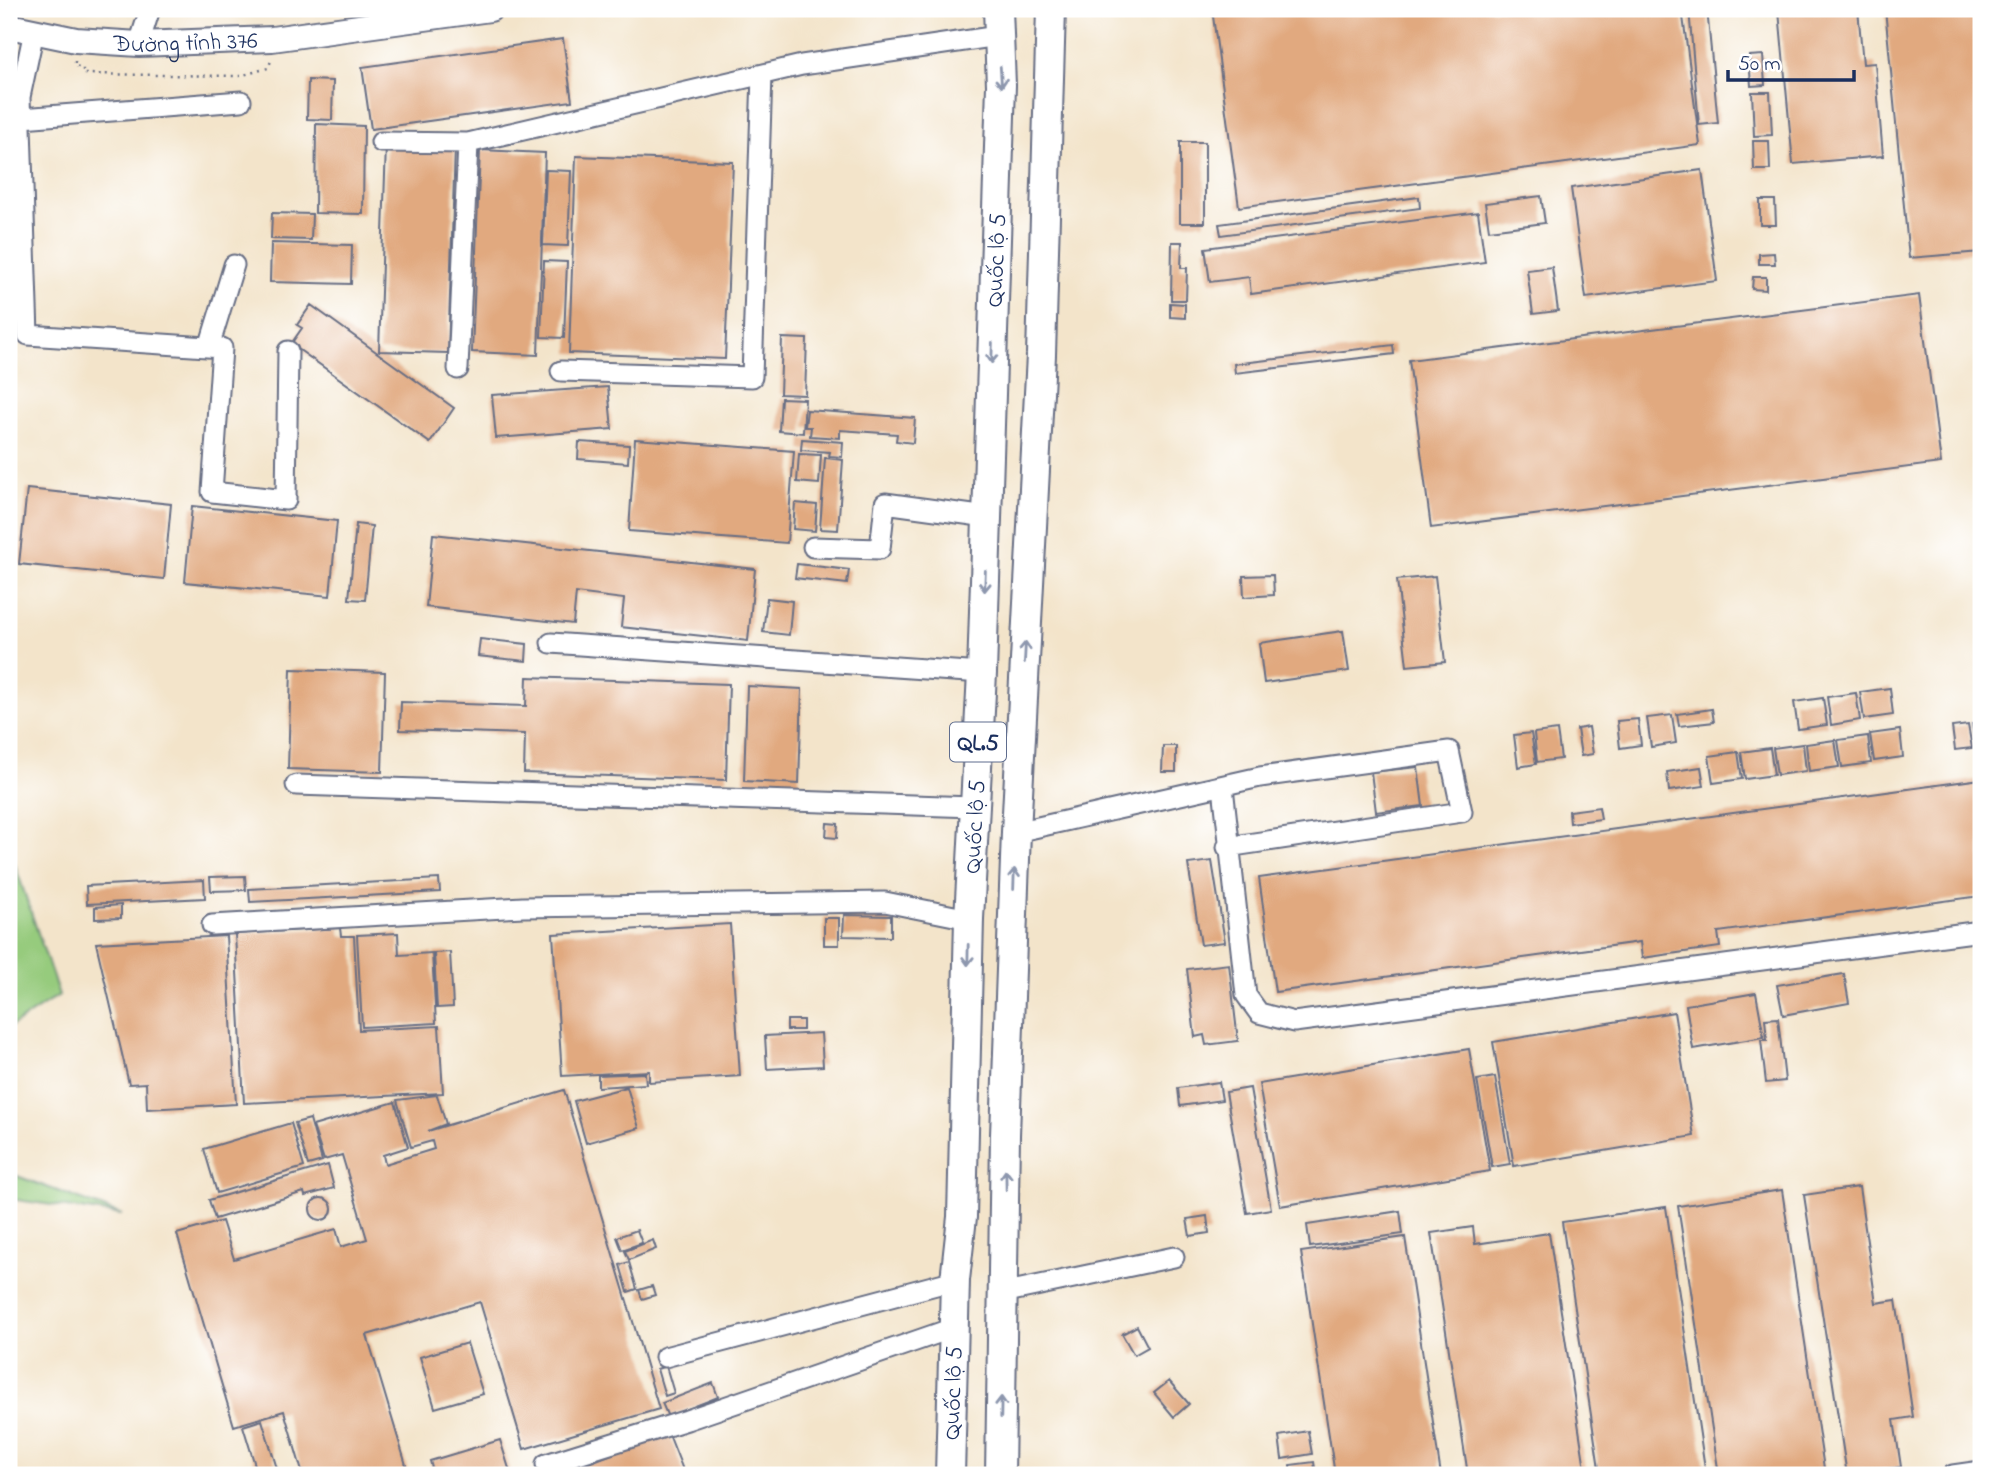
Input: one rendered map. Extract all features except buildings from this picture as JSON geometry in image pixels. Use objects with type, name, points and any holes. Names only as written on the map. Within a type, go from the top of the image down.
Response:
[{"type":"highway","name":"Quốc lộ 5","points":[[1000,1475],[1002,1293],[1016,832],[1041,355],[1051,9]]},
{"type":"highway","name":"Quốc lộ 5","points":[[950,1475],[956,1327],[955,1280],[962,1205],[969,919],[982,673],[1002,85],[998,22]]},
{"type":"main road","name":"Đường tỉnh 376","points":[[9,26],[76,40],[139,44],[272,40],[444,12],[490,9]]},
{"type":"lane","points":[[139,44],[144,9]]},
{"type":"lane","points":[[139,44],[150,9]]},
{"type":"lane","points":[[380,142],[468,143],[998,22]]},
{"type":"lane","points":[[34,32],[15,119],[28,335],[222,348],[212,492],[286,500],[288,351]]},
{"type":"lane","points":[[561,371],[752,377],[762,75]]},
{"type":"lane","points":[[15,119],[241,101]]},
{"type":"lane","points":[[458,369],[468,143]]},
{"type":"lane","points":[[209,347],[233,265]]},
{"type":"lane","points":[[813,547],[880,549],[885,503],[987,517]]},
{"type":"lane","points":[[551,643],[982,673]]},
{"type":"lane","points":[[1016,832],[1261,777],[1449,751],[1462,812],[1227,847]]},
{"type":"lane","points":[[296,786],[974,807]]},
{"type":"lane","points":[[1223,787],[1227,847],[1246,995],[1259,1013],[1294,1022],[1981,931]]},
{"type":"lane","points":[[212,925],[523,907],[885,902],[969,919]]},
{"type":"lane","points":[[1002,1293],[1174,1257]]},
{"type":"lane","points":[[665,1357],[955,1280]]},
{"type":"lane","points":[[546,1464],[687,1420],[956,1327]]},
{"type":"lane","points":[[1953,1475],[1981,1471]]},
{"type":"path","points":[[76,40],[75,66],[83,68],[83,74],[240,76],[268,68],[273,54],[272,40]]},
{"type":"green space","points":[[9,847],[59,995],[9,1028]]},
{"type":"green space","points":[[9,1173],[122,1215],[9,1199]]}]
